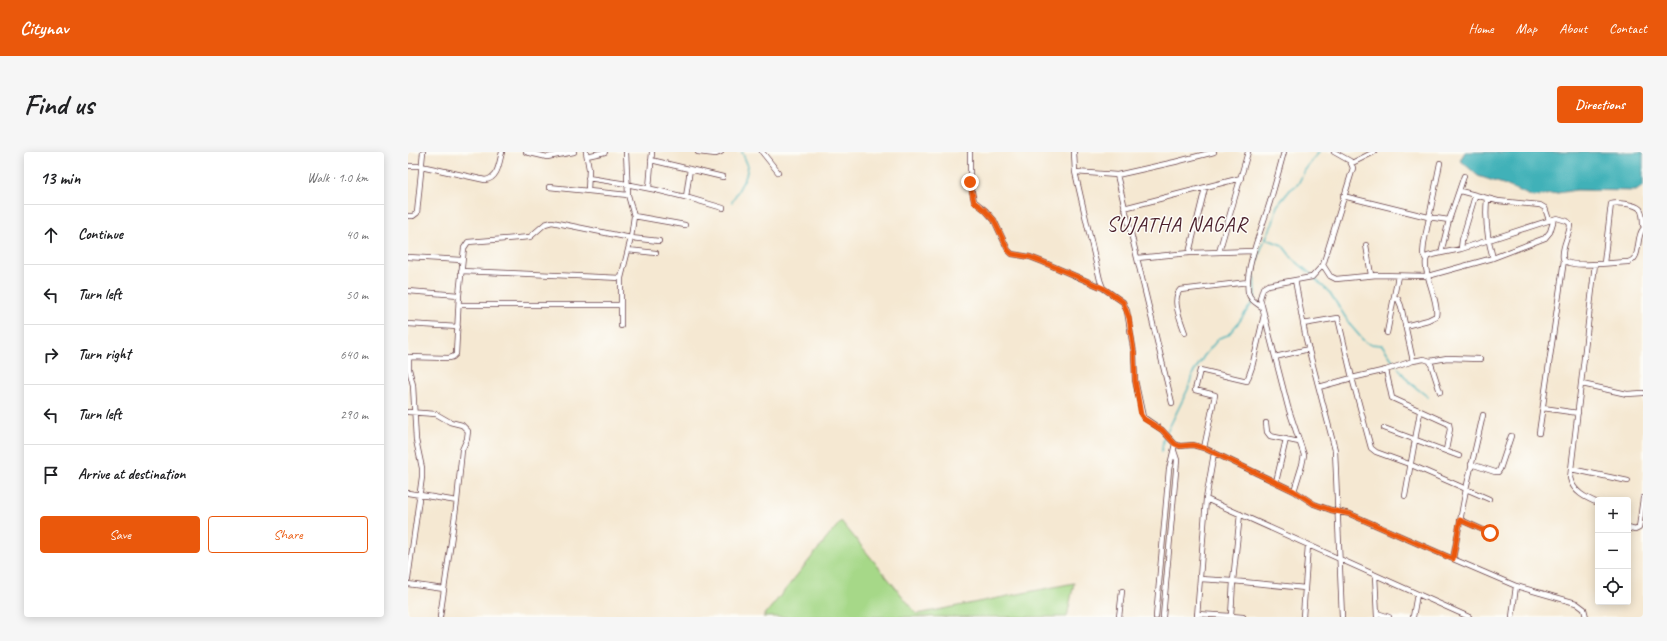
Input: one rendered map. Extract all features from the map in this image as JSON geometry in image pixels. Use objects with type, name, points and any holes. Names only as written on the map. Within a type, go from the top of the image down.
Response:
[{"type":"street","points":[[408,216],[413,216],[418,213],[423,152]]},
{"type":"street","points":[[408,166],[421,166],[490,180],[494,177],[502,152]]},
{"type":"street","points":[[526,152],[543,157],[552,154],[574,152]]},
{"type":"street","points":[[588,191],[589,169],[586,154],[605,152]]},
{"type":"street","points":[[621,326],[621,278],[631,238],[634,216],[628,195],[626,152]]},
{"type":"street","points":[[649,188],[652,152]]},
{"type":"street","points":[[698,152],[716,154],[721,152]]},
{"type":"street","points":[[762,152],[778,172]]},
{"type":"street","points":[[970,152],[970,182],[974,202],[985,210],[994,220],[1008,250],[1012,254],[1030,257],[1043,262],[1103,288],[1123,302],[1127,311],[1134,353],[1135,380],[1141,412],[1144,419],[1162,430],[1163,433],[1175,444],[1180,446],[1193,445],[1204,448],[1294,491],[1314,504],[1350,514],[1516,586],[1576,603],[1584,609],[1586,617]]},
{"type":"street","points":[[1076,152],[1075,172],[1103,288]]},
{"type":"street","points":[[1075,172],[1117,175],[1214,152]]},
{"type":"street","points":[[1219,252],[1248,152]]},
{"type":"street","points":[[1262,307],[1255,303],[1251,298],[1248,292],[1248,282],[1253,251],[1266,215],[1284,152]]},
{"type":"street","points":[[1334,152],[1352,163]]},
{"type":"street","points":[[1352,163],[1374,152]]},
{"type":"street","points":[[651,160],[723,177]]},
{"type":"street","points":[[1294,491],[1304,458],[1303,451],[1288,407],[1260,294],[1263,288],[1277,283],[1312,277],[1323,265],[1343,196],[1352,171],[1352,163]]},
{"type":"street","points":[[1405,326],[1428,320],[1436,316],[1437,312],[1436,302],[1428,276],[1426,258],[1423,252],[1428,217],[1440,163]]},
{"type":"street","points":[[686,197],[690,169]]},
{"type":"street","points":[[1117,175],[1172,402]]},
{"type":"street","points":[[1441,253],[1449,220],[1464,176]]},
{"type":"street","points":[[588,178],[628,183],[686,197],[723,208]]},
{"type":"street","points":[[1124,208],[1241,178]]},
{"type":"street","points":[[549,187],[628,195]]},
{"type":"street","points":[[1189,253],[1205,188]]},
{"type":"street","points":[[1323,265],[1330,276],[1334,279],[1371,275],[1428,276],[1493,258],[1546,238],[1548,235],[1552,219],[1545,208],[1540,205],[1487,199],[1460,191]]},
{"type":"street","points":[[1343,196],[1428,217],[1449,220]]},
{"type":"street","points":[[1461,249],[1462,240],[1475,196]]},
{"type":"street","points":[[1487,199],[1486,222],[1488,241],[1493,258]]},
{"type":"street","points":[[1604,263],[1611,204],[1615,203],[1638,207],[1642,212],[1643,225]]},
{"type":"street","points":[[634,216],[685,225]]},
{"type":"street","points":[[1426,258],[1429,255],[1461,249],[1488,241],[1552,219],[1564,220],[1570,224],[1563,254],[1564,260],[1539,433]]},
{"type":"street","points":[[408,579],[420,494],[422,468],[416,440],[413,385],[408,357],[453,357],[457,349],[459,295],[465,244],[468,242],[530,238],[548,223],[552,222],[631,238],[659,241]]},
{"type":"street","points":[[1564,260],[1571,264],[1628,262],[1633,260],[1636,255],[1640,233],[1643,229]]},
{"type":"street","points":[[1366,245],[1371,275]]},
{"type":"street","points":[[628,250],[656,253]]},
{"type":"street","points":[[1137,258],[1189,253],[1253,251]]},
{"type":"street","points":[[408,257],[462,260]]},
{"type":"street","points":[[1595,264],[1570,478],[1573,485],[1583,496],[1595,502]]},
{"type":"street","points":[[461,271],[621,278]]},
{"type":"street","points":[[1387,333],[1398,276]]},
{"type":"street","points":[[1295,280],[1303,324],[1335,450],[1342,617]]},
{"type":"street","points":[[1185,333],[1176,300],[1177,294],[1180,290],[1248,282]]},
{"type":"street","points":[[408,291],[459,295]]},
{"type":"street","points":[[1394,297],[1398,299],[1400,304],[1413,360]]},
{"type":"street","points":[[459,305],[621,305]]},
{"type":"street","points":[[1204,448],[1215,395],[1195,390],[1200,370],[1247,381],[1252,367],[1264,314]]},
{"type":"street","points":[[1303,324],[1338,318],[1371,448],[1376,452],[1410,464],[1489,499]]},
{"type":"street","points":[[408,324],[458,327]]},
{"type":"street","points":[[1275,357],[1309,349]]},
{"type":"street","points":[[1319,387],[1386,370],[1413,360],[1424,358],[1430,361],[1447,358],[1480,359]]},
{"type":"street","points":[[1430,361],[1440,392]]},
{"type":"street","points":[[1386,370],[1392,398],[1449,425],[1446,450]]},
{"type":"street","points":[[1582,384],[1628,394],[1643,393]]},
{"type":"street","points":[[1543,408],[1578,413]]},
{"type":"street","points":[[408,412],[436,414],[450,422],[462,425],[468,431],[467,439],[462,450],[457,501],[440,617]]},
{"type":"street","points":[[1405,496],[1414,438],[1420,412]]},
{"type":"street","points":[[1453,559],[1471,464],[1483,415]]},
{"type":"street","points":[[1266,423],[1268,434],[1272,437],[1299,442]]},
{"type":"street","points":[[1384,428],[1459,456]]},
{"type":"street","points":[[1471,464],[1498,472],[1510,436]]},
{"type":"street","points":[[1276,482],[1286,439]]},
{"type":"street","points":[[1156,617],[1169,469],[1175,444]]},
{"type":"street","points":[[1163,617],[1177,463],[1174,451]]},
{"type":"street","points":[[1214,453],[1206,499],[1197,615],[1243,617]]},
{"type":"street","points":[[1571,469],[1628,481]]},
{"type":"street","points":[[408,493],[457,501]]},
{"type":"street","points":[[1631,529],[1635,530],[1639,528],[1643,498]]},
{"type":"street","points":[[1206,499],[1469,617]]},
{"type":"street","points":[[1231,616],[1240,514]]},
{"type":"street","points":[[1460,520],[1490,533]]},
{"type":"street","points":[[1303,617],[1308,545]]},
{"type":"street","points":[[1375,575],[1377,615],[1390,617]]},
{"type":"street","points":[[1200,579],[1305,588]]},
{"type":"street","points":[[408,584],[444,589]]},
{"type":"street","points":[[1512,617],[1516,586]]},
{"type":"street","points":[[1119,617],[1122,591]]},
{"type":"street","points":[[1413,617],[1417,594]]},
{"type":"green space","points":[[841,521],[917,614],[1074,583],[1067,617],[763,617]]},
{"type":"water","points":[[1465,152],[1643,152],[1643,186],[1636,191],[1576,190],[1533,197],[1503,184],[1478,176],[1460,160]]},
{"type":"waterway","points":[[732,202],[746,176],[748,166],[742,152]]},
{"type":"waterway","points":[[1167,432],[1188,389],[1192,375],[1204,356],[1219,338],[1228,335],[1255,299],[1254,272],[1262,246],[1273,223],[1277,206],[1290,190],[1298,184],[1305,170],[1319,152]]},
{"type":"waterway","points":[[1267,239],[1282,245],[1293,259],[1312,275]]},
{"type":"waterway","points":[[1314,278],[1330,293],[1351,326],[1363,340],[1369,344],[1382,345],[1396,365]]},
{"type":"waterway","points":[[1398,368],[1410,383],[1428,397]]},
{"type":"waterway","points":[[1162,451],[1165,436]]},
{"type":"district","name":"SUJATHA NAGAR","points":[[1177,224]]},
{"type":"route","points":[[970,182],[974,202],[985,210],[994,220],[1008,250],[1012,254],[1030,257],[1043,262],[1086,282],[1103,288],[1123,302],[1129,318],[1134,353],[1135,380],[1141,415],[1144,419],[1162,430],[1163,433],[1175,444],[1180,446],[1193,445],[1204,448],[1294,491],[1314,504],[1331,510],[1346,512],[1453,559],[1460,520],[1490,533]]}]
